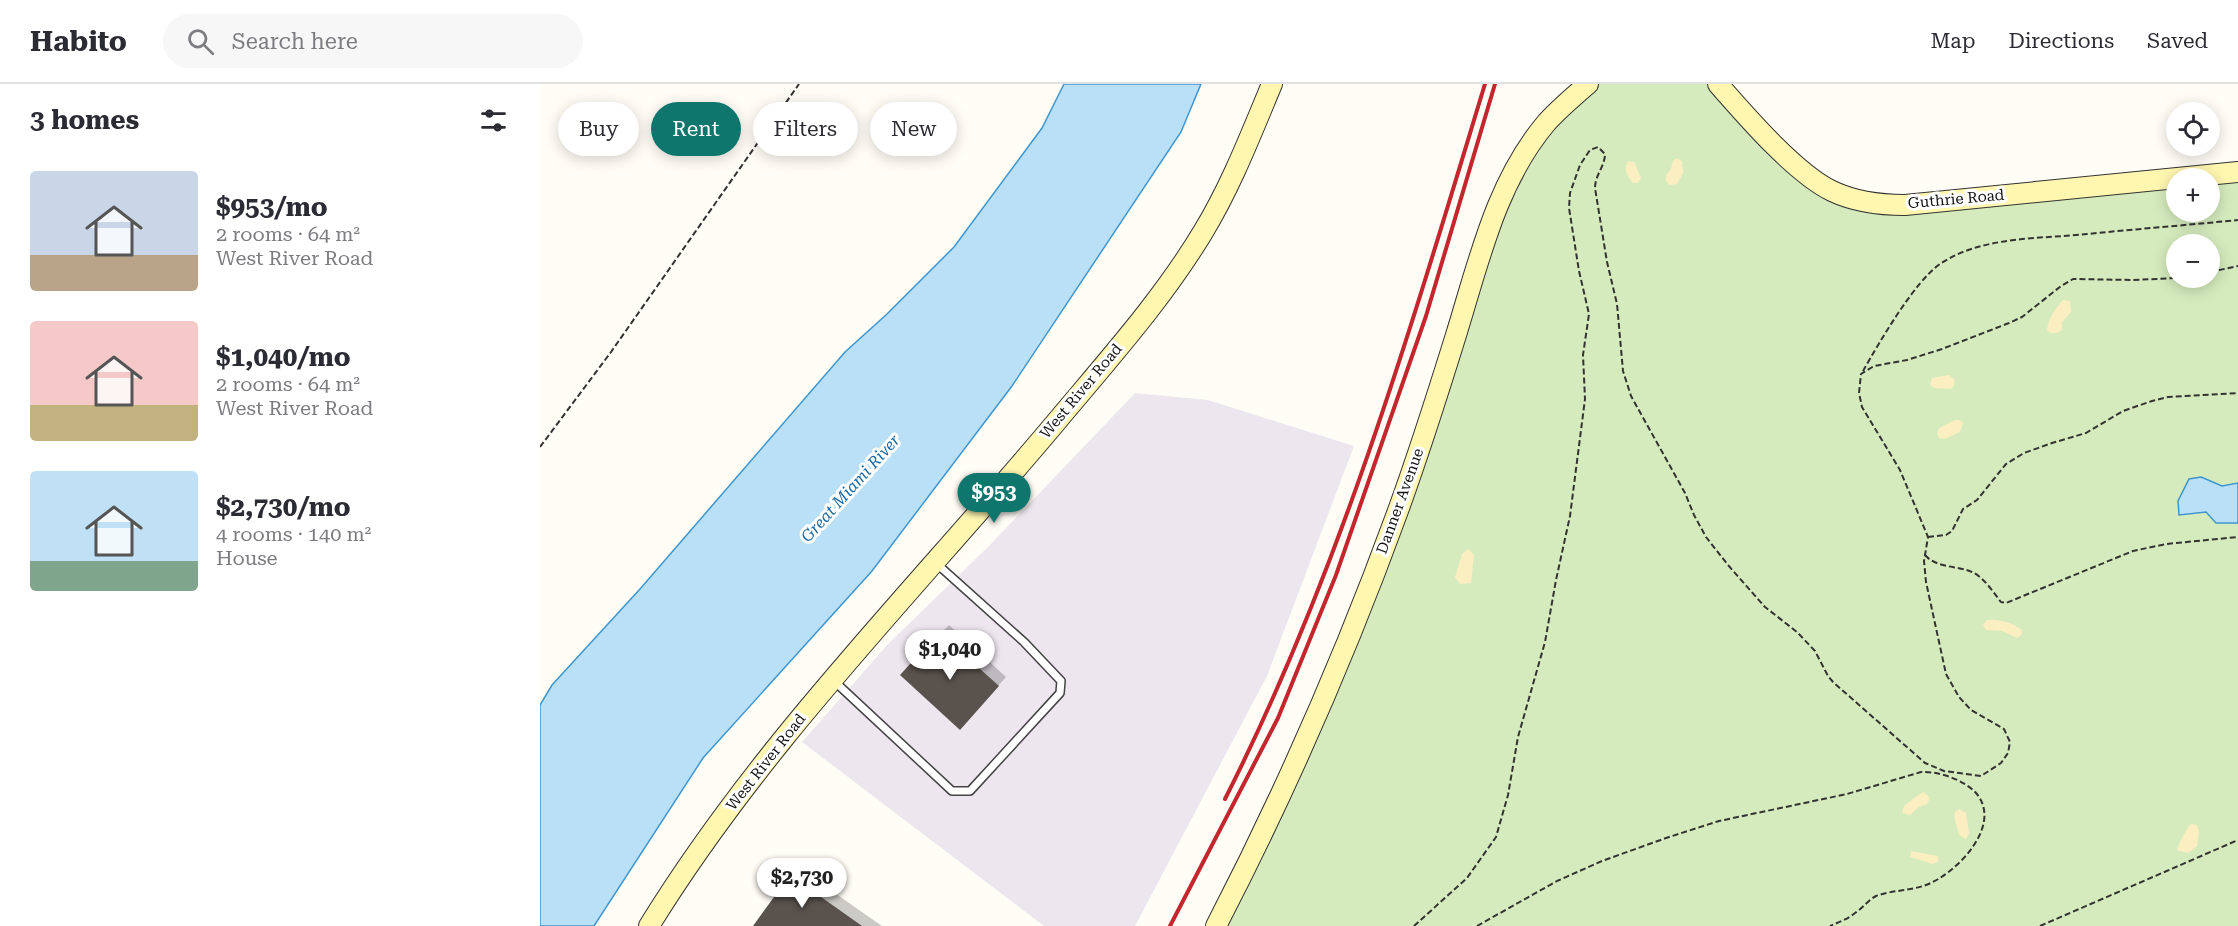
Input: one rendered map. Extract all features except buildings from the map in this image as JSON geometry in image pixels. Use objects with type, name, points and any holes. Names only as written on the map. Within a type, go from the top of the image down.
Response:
[{"type":"street","name":"West River Road","points":[[649,926],[710,833],[763,764],[832,679],[1110,357],[1190,253],[1227,188],[1272,84]]},
{"type":"street","name":"Danner Avenue","points":[[1216,926],[1303,745],[1346,645],[1435,404],[1488,232],[1503,194],[1539,132],[1563,105],[1588,84]]},
{"type":"street","name":"Guthrie Road","points":[[1718,84],[1798,166],[1831,191],[1865,202],[1905,205],[2238,172]]},
{"type":"lane","points":[[832,679],[952,790],[970,791],[1060,693],[1061,681],[1024,642],[935,562]]},
{"type":"path","points":[[540,447],[611,352],[799,84]]},
{"type":"path","points":[[1414,926],[1467,878],[1496,837],[1510,787],[1518,737],[1548,632],[1556,580],[1576,484],[1585,399],[1583,355],[1589,314],[1579,271],[1569,208],[1570,193],[1576,174],[1590,150],[1598,147],[1605,154],[1605,161],[1595,179],[1595,188],[1607,262],[1617,304],[1624,379],[1641,416],[1679,482],[1706,537],[1765,607],[1797,632],[1815,651],[1828,676],[1925,763],[1944,771],[1981,776],[2005,758],[2010,748],[2009,738],[2004,729],[1971,710],[1959,697],[1946,674],[1926,582],[1925,555],[1928,537],[1900,470],[1862,407],[1858,393],[1861,374],[1922,282],[1940,265],[1965,252],[1978,247],[2018,241],[2238,220]]},
{"type":"path","points":[[2220,270],[2238,266]]},
{"type":"path","points":[[1861,374],[1874,366],[1907,360],[1942,349],[2009,323],[2073,279],[2166,278]]},
{"type":"path","points":[[1928,537],[1946,535],[1952,531],[1963,509],[1977,500],[2006,464],[2024,453],[2052,442],[2086,433],[2123,411],[2160,399],[2238,393]]},
{"type":"path","points":[[1925,555],[1932,562],[1967,570],[1978,575],[2001,602],[2006,603],[2133,551],[2166,544],[2238,537]]},
{"type":"path","points":[[1477,926],[1573,873],[1719,821],[1847,794],[1922,772],[1956,780],[1976,793],[1984,807],[1981,834],[1966,855],[1942,877],[1931,883],[1874,897],[1852,915],[1830,926]]},
{"type":"path","points":[[2040,926],[2238,840]]},
{"type":"shaded area","points":[[1135,393],[1208,400],[1354,446],[1267,676],[1135,926],[1044,926],[802,742],[888,644],[989,546]]},
{"type":"green space","points":[[1588,84],[1718,84],[1782,152],[1865,202],[2166,178],[2166,222],[2220,222],[2220,173],[2238,172],[2238,926],[1216,926],[1303,745],[1503,194]]},
{"type":"sand","points":[[1676,158],[1682,161],[1683,173],[1677,184],[1669,185],[1666,175]]},
{"type":"sand","points":[[1628,161],[1634,162],[1641,178],[1638,183],[1633,183],[1627,175]]},
{"type":"sand","points":[[2063,300],[2070,301],[2071,312],[2062,322],[2062,330],[2050,333],[2047,330],[2049,321]]},
{"type":"sand","points":[[1949,375],[1955,380],[1951,389],[1934,388],[1930,385],[1932,378]]},
{"type":"sand","points":[[1955,420],[1963,423],[1960,432],[1945,439],[1939,438],[1937,433],[1939,428]]},
{"type":"sand","points":[[1468,549],[1474,555],[1471,583],[1460,584],[1455,577],[1462,554]]},
{"type":"sand","points":[[1987,620],[2010,623],[2022,630],[2022,634],[2017,638],[2002,631],[1986,630],[1983,625]]},
{"type":"sand","points":[[1924,792],[1930,798],[1927,804],[1919,807],[1910,815],[1902,813],[1904,806]]},
{"type":"sand","points":[[1959,809],[1966,813],[1969,833],[1966,839],[1959,835],[1955,821],[1955,812]]},
{"type":"sand","points":[[2191,824],[2197,825],[2199,833],[2197,846],[2188,853],[2177,850],[2183,836]]},
{"type":"sand","points":[[1911,851],[1938,856],[1939,861],[1933,864],[1910,857]]},
{"type":"water","name":"Great Miami River","points":[[1064,84],[1201,84],[1181,132],[1012,386],[872,571],[703,758],[594,926],[540,926],[540,705],[552,685],[640,589],[845,352],[954,247],[1042,128]]},
{"type":"water","points":[[2201,477],[2222,486],[2238,483],[2238,523],[2216,523],[2206,512],[2179,515],[2178,501],[2189,479]]},
{"type":"railway","points":[[1225,799],[1304,626],[1338,537],[1401,357],[1485,84]]},
{"type":"railway","points":[[1170,926],[1278,718],[1336,575],[1426,316],[1495,84]]}]
